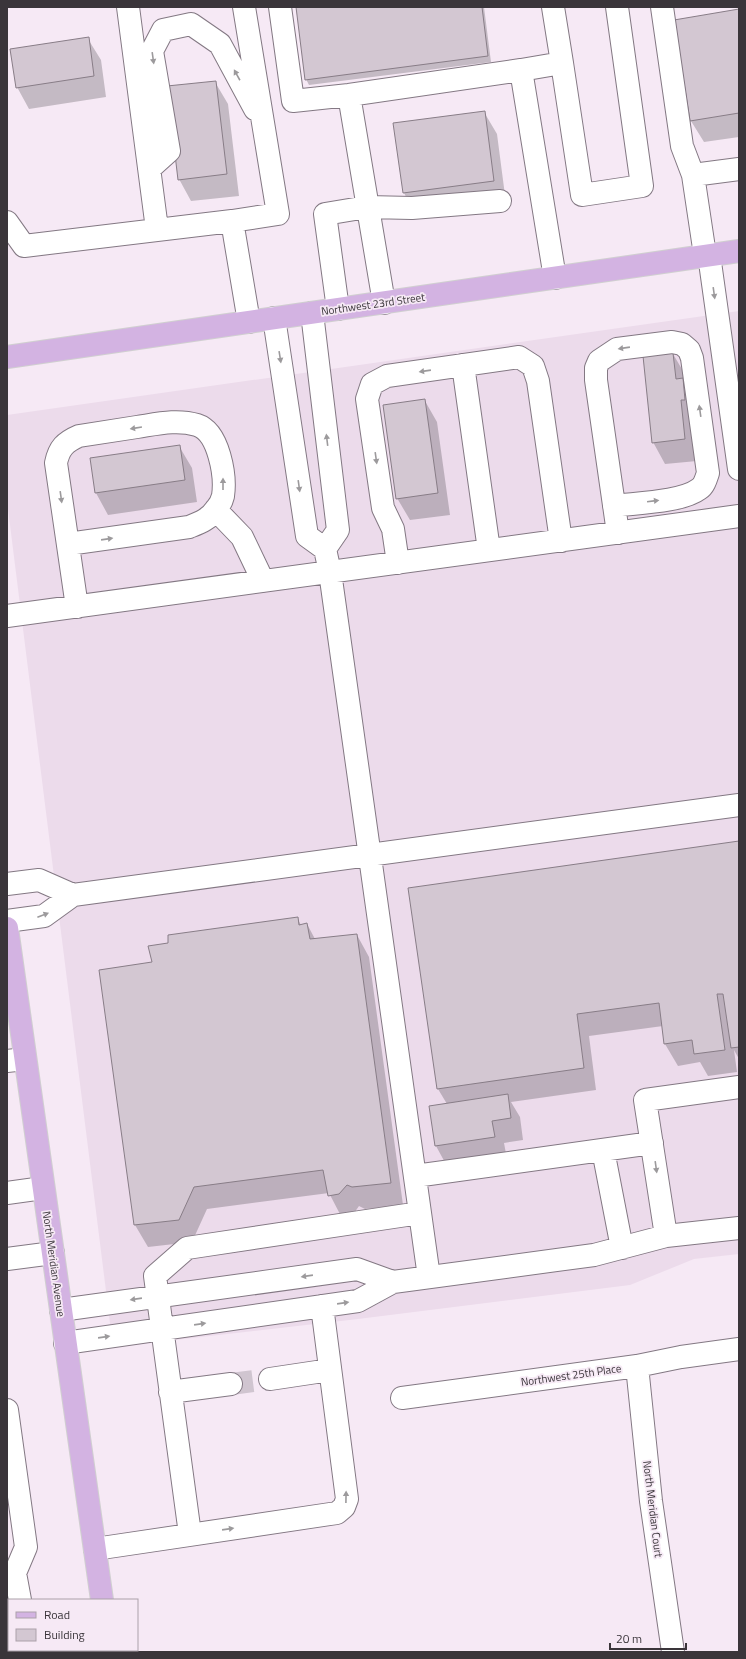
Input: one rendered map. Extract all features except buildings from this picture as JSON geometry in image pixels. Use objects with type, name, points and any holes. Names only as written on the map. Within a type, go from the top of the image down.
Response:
[{"type":"main road","name":"Northwest 23rd Street","points":[[7,357],[739,251]]},
{"type":"main road","name":"North Meridian Avenue","points":[[7,928],[16,1060],[43,1188],[102,1599]]},
{"type":"street","points":[[128,7],[157,229]]},
{"type":"street","points":[[7,222],[24,246],[278,214],[244,7]]},
{"type":"street","points":[[280,7],[293,101],[349,95],[562,63]]},
{"type":"street","points":[[553,7],[582,195],[642,186],[617,7]]},
{"type":"street","points":[[662,7],[682,146],[693,175],[707,255],[739,469]]},
{"type":"street","points":[[149,169],[169,151],[152,52],[163,30],[191,24],[220,44],[262,122]]},
{"type":"street","points":[[521,70],[555,278]]},
{"type":"street","points":[[349,95],[384,303]]},
{"type":"street","points":[[693,175],[739,169]]},
{"type":"street","points":[[338,309],[325,214],[367,207],[412,208],[500,201]]},
{"type":"street","points":[[232,221],[249,322]]},
{"type":"street","points":[[312,313],[338,530],[325,548]]},
{"type":"street","points":[[274,318],[307,536],[325,548],[330,572],[429,1277]]},
{"type":"street","points":[[614,506],[672,499],[688,495],[700,489],[704,483],[708,473],[692,358],[689,350],[682,344],[672,342],[617,349],[599,361],[596,368],[596,380],[614,506],[618,533]]},
{"type":"street","points":[[398,563],[393,529],[383,508],[367,399],[372,384],[387,376],[463,365],[519,358],[533,366],[538,381],[561,541]]},
{"type":"street","points":[[463,365],[489,550]]},
{"type":"street","points":[[68,544],[189,527],[204,522],[216,510],[222,497],[223,478],[216,445],[211,435],[200,426],[186,422],[170,422],[79,436],[68,440],[62,446],[57,455],[56,463],[77,607]]},
{"type":"street","points":[[216,510],[242,537],[262,581]]},
{"type":"street","points":[[7,616],[739,516]]},
{"type":"street","points":[[7,921],[44,916],[74,895],[739,805]]},
{"type":"street","points":[[7,884],[39,880],[74,895]]},
{"type":"street","points":[[666,1236],[645,1100],[739,1087]]},
{"type":"street","points":[[415,1176],[652,1144]]},
{"type":"street","points":[[603,1150],[622,1248]]},
{"type":"street","points":[[7,1193],[43,1188]]},
{"type":"street","points":[[190,1534],[157,1297],[156,1276],[187,1248],[420,1213]]},
{"type":"street","points":[[65,1343],[358,1301],[393,1282],[594,1255],[666,1236],[739,1228]]},
{"type":"street","points":[[7,1259],[53,1253]]},
{"type":"street","points":[[61,1310],[357,1269],[393,1282]]},
{"type":"street","points":[[94,1548],[337,1513],[344,1507],[347,1500],[322,1306]]},
{"type":"street","name":"Northwest 25th Place","points":[[402,1398],[637,1366],[681,1357],[739,1349]]},
{"type":"street","name":"North Meridian Court","points":[[637,1366],[656,1541],[673,1652]]},
{"type":"street","points":[[270,1379],[330,1370]]},
{"type":"street","points":[[170,1392],[231,1384]]},
{"type":"street","points":[[7,1410],[26,1547],[11,1572],[20,1599]]},
{"type":"shaded area","points":[[739,311],[739,1254],[694,1259],[630,1285],[358,1319],[113,1347],[7,501],[7,415]]},
{"type":"tunnel","points":[[231,1384],[270,1379]]}]
